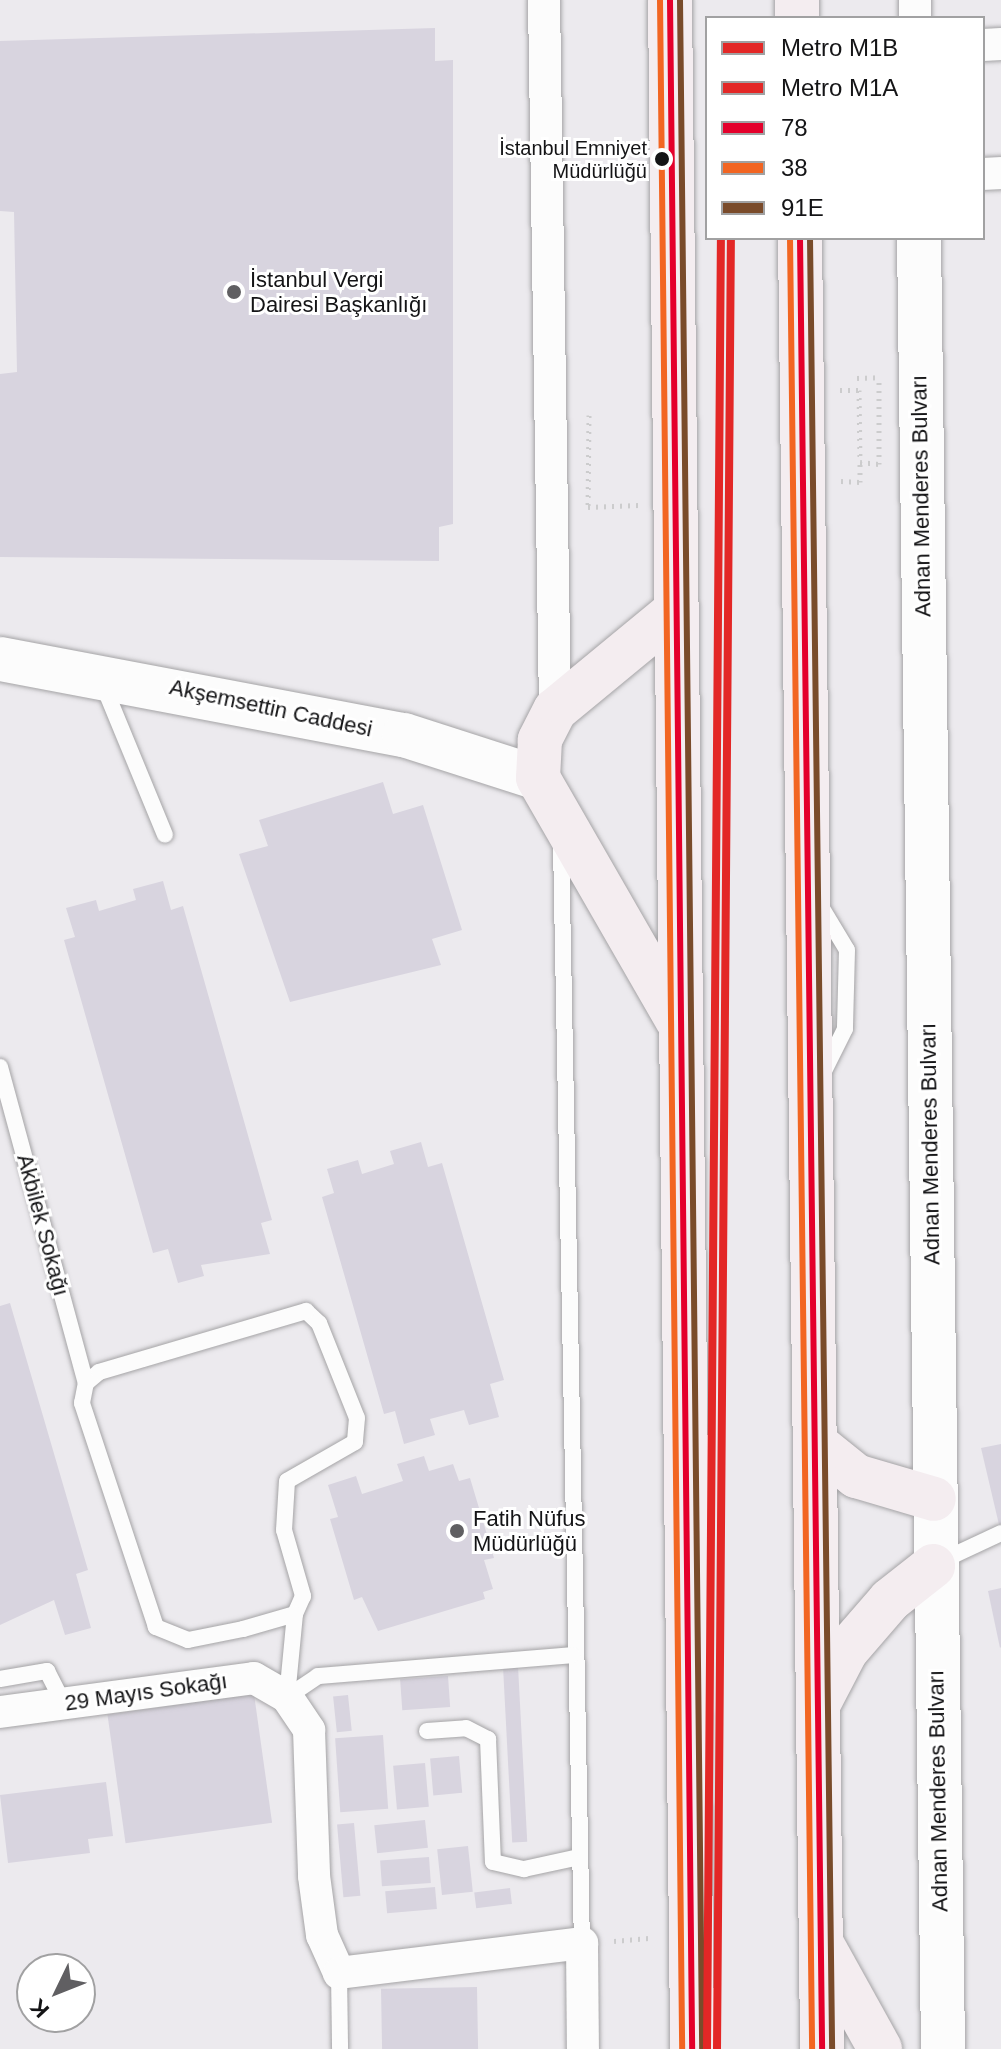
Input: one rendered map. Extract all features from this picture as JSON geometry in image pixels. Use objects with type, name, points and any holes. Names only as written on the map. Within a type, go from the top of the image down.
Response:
[{"type":"main road","points":[[670,0],[672,504],[692,2049]]},
{"type":"main road","points":[[800,240],[822,2049]]},
{"type":"main road","name":"Adnan Menderes Bulvarı","points":[[919,240],[933,1566],[943,2049]]},
{"type":"main road","points":[[674,612],[555,710],[540,740],[538,778],[678,1023]]},
{"type":"main road","name":"Akşemsettin Caddesi","points":[[0,659],[99,673],[404,735],[538,778]]},
{"type":"main road","points":[[815,1443],[856,1476],[934,1499]]},
{"type":"main road","points":[[817,1707],[846,1651],[890,1600],[933,1566]]},
{"type":"main road","points":[[820,1940],[880,2049]]},
{"type":"street","points":[[544,0],[555,710]]},
{"type":"street","name":"29 Mayıs Sokağı","points":[[0,1712],[254,1678],[287,1697]]},
{"type":"street","points":[[287,1697],[309,1730],[316,1891],[322,1935],[339,1973],[582,1943],[583,2049]]},
{"type":"lane","points":[[99,673],[165,835]]},
{"type":"lane","points":[[561,822],[572,1655],[582,1943]]},
{"type":"lane","name":"Akbilek Sokağı","points":[[0,1067],[86,1383],[82,1403],[156,1627],[188,1640],[295,1614]]},
{"type":"lane","points":[[86,1383],[99,1372],[306,1311],[319,1323],[357,1418],[355,1442],[287,1481],[284,1530],[303,1596],[295,1614],[287,1697]]},
{"type":"lane","points":[[933,1566],[1001,1533]]},
{"type":"lane","points":[[287,1697],[318,1676],[572,1655]]},
{"type":"lane","points":[[0,1679],[47,1671],[64,1704]]},
{"type":"lane","points":[[427,1731],[466,1728],[488,1739],[493,1862],[524,1869],[579,1857]]},
{"type":"lane","points":[[339,1973],[340,2049]]},
{"type":"path","points":[[860,462],[879,464],[879,377]]},
{"type":"path","points":[[804,480],[860,482],[859,390],[833,390]]},
{"type":"path","points":[[589,415],[588,507],[672,504]]},
{"type":"path","points":[[582,1943],[690,1936]]},
{"type":"building","name":"İstanbul Vergi Dairesi Başkanlığı","points":[[435,28],[435,61],[453,60],[453,524],[439,527],[439,561],[0,557],[0,374],[17,372],[14,212],[0,211],[0,41]]},
{"type":"building","points":[[383,782],[393,814],[423,805],[462,930],[432,939],[441,965],[290,1002],[239,854],[268,846],[259,820]]},
{"type":"building","points":[[163,881],[171,910],[183,906],[272,1220],[261,1223],[270,1254],[201,1265],[204,1276],[178,1283],[168,1249],[153,1253],[64,940],[75,937],[66,908],[96,900],[99,911],[136,900],[133,889]]},
{"type":"building","points":[[421,1142],[428,1167],[442,1163],[504,1380],[490,1384],[499,1417],[469,1425],[464,1410],[430,1419],[435,1435],[404,1444],[395,1411],[384,1414],[322,1197],[334,1193],[327,1169],[358,1160],[362,1174],[394,1164],[390,1151]]},
{"type":"building","points":[[10,1303],[88,1570],[76,1574],[91,1628],[65,1635],[54,1600],[0,1625],[0,1306]]},
{"type":"building","points":[[1001,1444],[1001,1529],[1000,1529],[981,1448]]},
{"type":"building","points":[[424,1456],[429,1471],[453,1464],[459,1481],[470,1478],[494,1558],[484,1560],[493,1589],[483,1592],[485,1599],[378,1631],[362,1597],[354,1600],[330,1519],[338,1517],[328,1485],[356,1476],[362,1494],[403,1481],[397,1464]]},
{"type":"building","points":[[1001,1588],[1001,1647],[1000,1648],[988,1591]]},
{"type":"building","points":[[518,1666],[527,1842],[512,1843],[503,1667]]},
{"type":"building","points":[[448,1676],[450,1707],[402,1710],[400,1679]]},
{"type":"building","points":[[254,1694],[272,1823],[126,1843],[107,1715]]},
{"type":"building","points":[[348,1695],[352,1731],[337,1732],[333,1697]]},
{"type":"building","points":[[383,1735],[388,1809],[340,1812],[335,1738]]},
{"type":"building","points":[[459,1756],[462,1793],[433,1795],[430,1759]]},
{"type":"building","points":[[425,1763],[429,1807],[397,1810],[393,1766]]},
{"type":"building","points":[[106,1782],[113,1836],[88,1839],[90,1853],[8,1863],[0,1795]]},
{"type":"building","points":[[425,1820],[428,1848],[377,1853],[374,1825]]},
{"type":"building","points":[[354,1823],[360,1896],[343,1897],[337,1824]]},
{"type":"building","points":[[468,1846],[473,1892],[442,1895],[437,1849]]},
{"type":"building","points":[[429,1857],[431,1883],[382,1886],[380,1860]]},
{"type":"building","points":[[435,1887],[437,1909],[387,1913],[385,1891]]},
{"type":"building","points":[[510,1888],[512,1904],[476,1908],[474,1892]]},
{"type":"building","points":[[477,1987],[478,2049],[382,2049],[381,1989]]},
{"type":"metro line","name":"M1B","points":[[707,2049],[721,240]]},
{"type":"metro line","name":"M1A","points":[[717,2049],[731,240]]},
{"type":"transit line","name":"38","points":[[660,0],[682,2049]]},
{"type":"transit line","name":"78","points":[[670,0],[692,2049]]},
{"type":"transit line","name":"91E","points":[[680,0],[702,2049]]},
{"type":"transit line","name":"38","points":[[790,240],[812,2049]]},
{"type":"transit line","name":"78","points":[[800,240],[822,2049]]},
{"type":"transit line","name":"91E","points":[[810,240],[832,2049]]},
{"type":"place","name":"İstanbul Emniyet Müdürlüğü","points":[[662,159]]},
{"type":"place","name":"İstanbul Vergi Dairesi Başkanlığı","points":[[234,292]]},
{"type":"place","name":"Fatih Nüfus Müdürlüğü","points":[[457,1531]]}]
